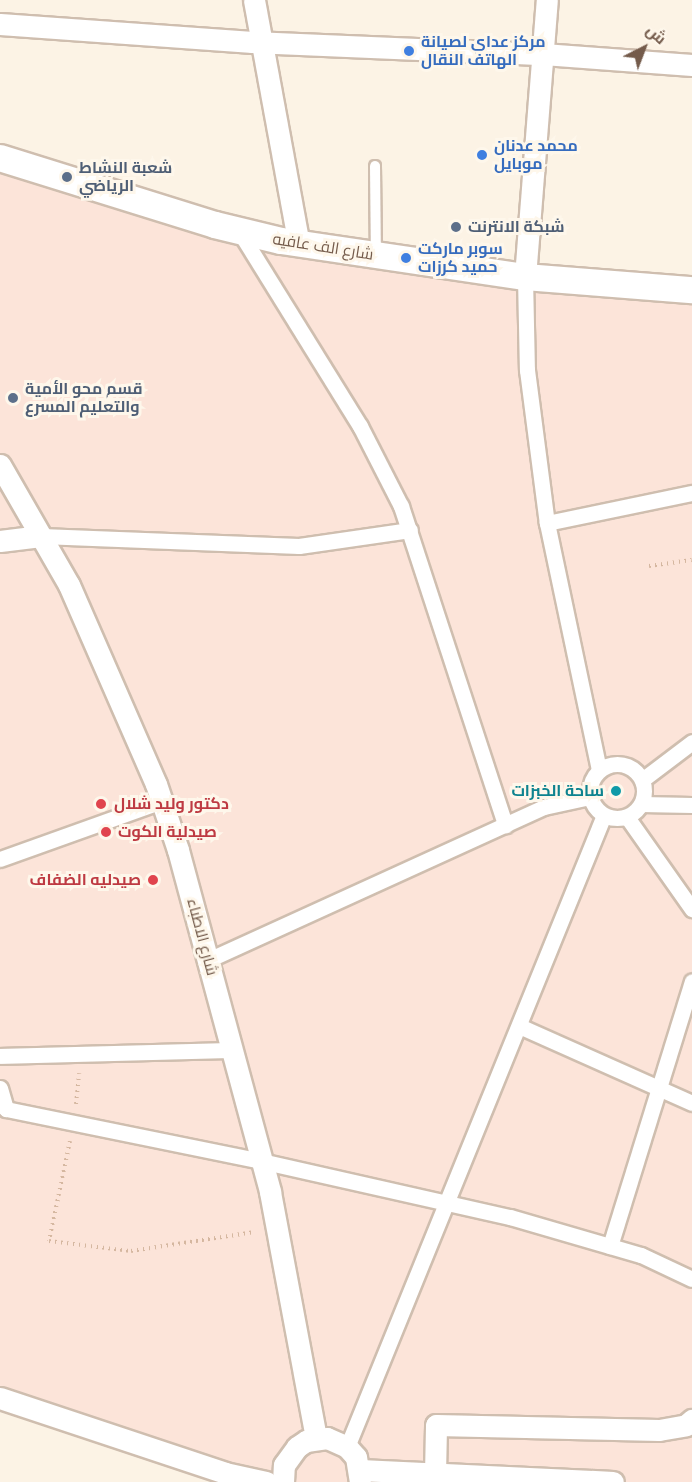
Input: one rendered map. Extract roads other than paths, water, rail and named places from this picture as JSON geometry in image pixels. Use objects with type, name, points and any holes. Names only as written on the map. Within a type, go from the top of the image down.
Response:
[{"type":"street","points":[[254,0],[299,244]]},
{"type":"street","points":[[547,0],[525,277],[527,370],[547,523],[599,770],[590,787],[590,797],[604,815],[627,817],[641,804],[692,805]]},
{"type":"street","points":[[0,24],[260,42],[543,54],[692,66]]},
{"type":"street","name":"شارع الف عافيه","points":[[0,159],[239,231],[299,244],[525,277],[692,290]]},
{"type":"street","points":[[239,231],[360,426],[410,530],[505,825]]},
{"type":"street","name":"شارع الاطباء","points":[[0,465],[69,585],[162,801],[208,960],[261,1161],[277,1229],[316,1438]]},
{"type":"street","points":[[547,523],[692,493]]},
{"type":"street","points":[[0,541],[41,536],[299,546],[410,530]]},
{"type":"street","points":[[642,780],[692,742]]},
{"type":"street","points":[[599,770],[616,764],[626,765],[642,780],[641,804]]},
{"type":"street","points":[[208,960],[505,825],[563,801],[590,797]]},
{"type":"street","points":[[0,860],[162,801]]},
{"type":"street","points":[[347,1447],[604,815]]},
{"type":"street","points":[[627,817],[692,909]]},
{"type":"street","points":[[610,1246],[692,981]]},
{"type":"street","points":[[519,1026],[692,1102]]},
{"type":"street","points":[[0,1056],[232,1050]]},
{"type":"street","points":[[0,1088],[6,1109],[261,1161],[447,1205],[510,1217],[641,1255],[692,1279]]},
{"type":"street","points":[[0,1398],[225,1473],[266,1482]]},
{"type":"street","points":[[435,1474],[436,1425],[659,1430],[686,1425],[692,1420]]},
{"type":"street","points":[[283,1482],[289,1455],[306,1441],[316,1438],[327,1438],[347,1447],[360,1476],[435,1474],[613,1482]]},
{"type":"lane","points":[[375,166],[376,255]]},
{"type":"place","name":"مركز عداي لصيانة الهاتف النقال","points":[[409,51]]},
{"type":"place","name":"محمد عدنان موبايل","points":[[482,155]]},
{"type":"place","name":"شعبة النشاط الرياضي","points":[[67,177]]},
{"type":"place","name":"شبكة الانترنت","points":[[456,227]]},
{"type":"place","name":"سوبر ماركت حميد كرزات","points":[[406,258]]},
{"type":"place","name":"قسم محو الأمية والتعليم المسرع","points":[[13,398]]},
{"type":"place","name":"ساحة الخبزات","points":[[616,791]]},
{"type":"place","name":"دكتور وليد شلال","points":[[101,804]]},
{"type":"place","name":"صيدلية الكوت","points":[[106,832]]},
{"type":"place","name":"صيدليه الضفاف","points":[[153,880]]}]
